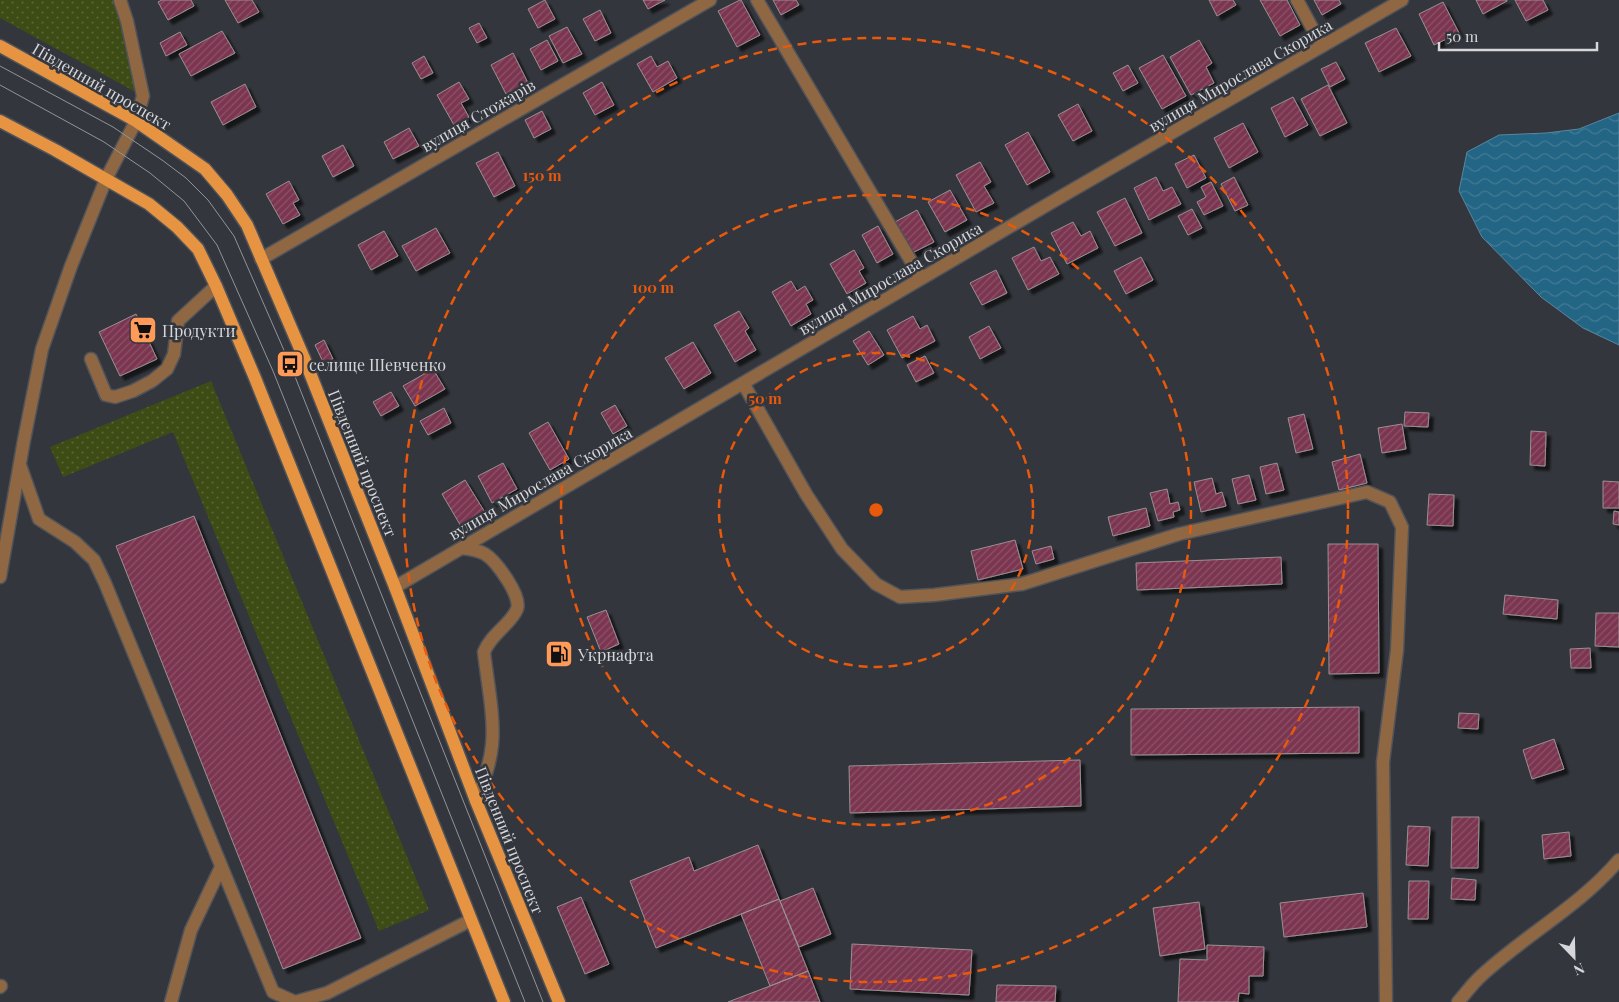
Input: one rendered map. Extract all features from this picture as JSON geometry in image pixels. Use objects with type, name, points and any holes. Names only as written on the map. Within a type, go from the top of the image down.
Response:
[{"type":"main road","name":"Південний проспект","points":[[0,46],[136,121],[205,169],[227,194],[247,225],[304,358],[395,587],[476,801],[559,1002]]},
{"type":"main road","points":[[0,121],[149,204],[177,227],[198,249],[216,286],[255,378],[504,1002]]},
{"type":"street","points":[[0,577],[42,349],[71,266],[106,179],[136,121],[143,96],[127,21],[120,0]]},
{"type":"street","name":"вулиця Стожарів","points":[[261,259],[710,0]]},
{"type":"street","points":[[757,0],[921,278]]},
{"type":"street","points":[[1297,0],[1322,46]]},
{"type":"street","name":"вулиця Мирослава Скорика","points":[[395,587],[921,278],[1402,0]]},
{"type":"street","points":[[91,359],[106,395],[115,397],[133,391],[152,381],[167,369],[174,354],[178,321],[216,286]]},
{"type":"street","points":[[743,383],[806,494],[842,549],[876,584],[900,597],[934,595],[1022,584],[1179,534],[1367,492],[1390,502],[1402,527],[1397,650],[1384,762],[1386,1002]]},
{"type":"street","points":[[20,465],[40,519],[75,542],[94,560],[102,576],[273,992],[295,1002],[327,993],[471,920]]},
{"type":"street","points":[[462,548],[484,554],[490,558],[508,581],[518,602],[516,612],[487,643],[484,652],[492,716],[492,744],[488,767],[476,801]]},
{"type":"street","points":[[1458,1002],[1480,977],[1565,910],[1606,875],[1619,860]]},
{"type":"street","points":[[171,1002],[191,930],[221,866]]},
{"type":"street","points":[[333,1002],[341,986]]},
{"type":"green space","points":[[0,0],[120,0],[143,96],[0,18]]},
{"type":"green space","points":[[211,381],[429,910],[379,931],[173,432],[63,477],[50,447]]},
{"type":"water","points":[[1619,113],[1619,345],[1583,328],[1541,297],[1482,237],[1459,191],[1467,152],[1499,135],[1546,133],[1579,129]]},
{"type":"building","points":[[162,0],[191,0],[194,6],[168,20],[158,2]]},
{"type":"building","points":[[225,0],[252,0],[259,12],[238,23]]},
{"type":"building","points":[[545,0],[555,19],[538,28],[528,9]]},
{"type":"building","points":[[643,0],[665,0],[648,9]]},
{"type":"building","points":[[740,0],[760,35],[737,47],[718,11]]},
{"type":"building","points":[[773,0],[796,0],[799,5],[781,15]]},
{"type":"building","points":[[1209,0],[1233,0],[1236,5],[1217,16]]},
{"type":"building","points":[[1260,0],[1287,0],[1300,25],[1280,36]]},
{"type":"building","points":[[1314,0],[1339,0],[1341,4],[1322,15]]},
{"type":"building","points":[[1476,0],[1507,0],[1507,1],[1483,14]]},
{"type":"building","points":[[1515,0],[1543,0],[1548,10],[1526,21]]},
{"type":"building","points":[[1443,2],[1459,33],[1434,45],[1419,14]]},
{"type":"building","points":[[600,10],[611,33],[595,41],[583,19]]},
{"type":"building","points":[[479,23],[487,38],[477,43],[469,28]]},
{"type":"building","points":[[567,27],[582,54],[563,63],[549,36]]},
{"type":"building","points":[[1396,28],[1411,56],[1379,72],[1365,43]]},
{"type":"building","points":[[222,31],[235,53],[191,76],[179,54]]},
{"type":"building","points":[[180,32],[187,45],[166,56],[160,43]]},
{"type":"building","points":[[547,40],[558,61],[541,70],[530,49]]},
{"type":"building","points":[[1199,40],[1212,63],[1206,67],[1214,83],[1191,95],[1170,57]]},
{"type":"building","points":[[513,53],[528,83],[506,94],[491,65]]},
{"type":"building","points":[[1163,55],[1186,96],[1162,109],[1139,68]]},
{"type":"building","points":[[424,56],[433,73],[421,79],[412,63]]},
{"type":"building","points":[[651,56],[657,67],[668,61],[677,78],[653,92],[637,64]]},
{"type":"building","points":[[1336,62],[1345,79],[1330,87],[1321,69]]},
{"type":"building","points":[[1128,65],[1138,83],[1123,91],[1113,73]]},
{"type":"building","points":[[459,82],[469,99],[461,103],[469,117],[454,125],[437,95]]},
{"type":"building","points":[[602,82],[614,105],[595,115],[583,93]]},
{"type":"building","points":[[245,84],[256,107],[223,125],[211,102]]},
{"type":"building","points":[[1328,85],[1347,123],[1320,136],[1301,99]]},
{"type":"building","points":[[1293,97],[1308,125],[1285,137],[1271,108]]},
{"type":"building","points":[[1078,104],[1092,131],[1073,141],[1058,115]]},
{"type":"building","points":[[542,111],[551,129],[534,138],[525,120]]},
{"type":"building","points":[[1243,123],[1258,152],[1229,168],[1214,138]]},
{"type":"building","points":[[409,128],[419,146],[393,159],[384,142]]},
{"type":"building","points":[[1028,132],[1050,172],[1027,185],[1005,145]]},
{"type":"building","points":[[343,145],[354,166],[333,177],[322,156]]},
{"type":"building","points":[[498,152],[515,186],[494,197],[476,163]]},
{"type":"building","points":[[1194,155],[1206,178],[1187,188],[1175,164]]},
{"type":"building","points":[[980,162],[991,182],[984,186],[994,203],[976,212],[956,175]]},
{"type":"building","points":[[1156,177],[1163,191],[1172,187],[1181,204],[1149,220],[1134,188]]},
{"type":"building","points":[[1234,177],[1248,205],[1235,211],[1221,184]]},
{"type":"building","points":[[289,181],[299,200],[293,203],[300,215],[283,224],[266,194]]},
{"type":"building","points":[[1211,182],[1223,206],[1204,215],[1197,202],[1206,197],[1201,187]]},
{"type":"building","points":[[950,190],[967,220],[945,232],[928,202]]},
{"type":"building","points":[[1125,198],[1142,233],[1115,246],[1097,212]]},
{"type":"building","points":[[1192,209],[1202,228],[1188,235],[1178,216]]},
{"type":"building","points":[[917,210],[934,242],[912,253],[895,222]]},
{"type":"building","points":[[1073,222],[1081,236],[1090,231],[1098,248],[1067,264],[1051,233]]},
{"type":"building","points":[[878,226],[893,254],[877,263],[862,235]]},
{"type":"building","points":[[436,228],[450,253],[416,271],[402,246]]},
{"type":"building","points":[[384,231],[398,256],[371,270],[358,245]]},
{"type":"building","points":[[1034,247],[1041,261],[1050,257],[1059,274],[1028,290],[1012,258]]},
{"type":"building","points":[[854,250],[864,268],[859,271],[866,283],[847,294],[830,264]]},
{"type":"building","points":[[1141,257],[1153,280],[1126,294],[1114,271]]},
{"type":"building","points":[[996,270],[1007,293],[982,305],[970,283]]},
{"type":"building","points":[[791,281],[797,291],[805,286],[813,300],[806,304],[811,314],[791,326],[772,292]]},
{"type":"building","points":[[739,311],[749,328],[745,331],[756,350],[735,362],[714,325]]},
{"type":"building","points":[[136,314],[157,359],[120,376],[99,332]]},
{"type":"building","points":[[913,316],[920,329],[927,325],[935,341],[902,358],[887,330]]},
{"type":"building","points":[[989,326],[1001,348],[980,359],[969,337]]},
{"type":"building","points":[[869,331],[884,355],[868,365],[853,341]]},
{"type":"building","points":[[324,340],[333,359],[324,364],[315,345]]},
{"type":"building","points":[[693,342],[711,373],[684,389],[665,358]]},
{"type":"building","points":[[925,356],[934,373],[916,382],[907,365]]},
{"type":"building","points":[[433,369],[445,389],[415,406],[403,386]]},
{"type":"building","points":[[391,392],[399,406],[381,416],[373,402]]},
{"type":"building","points":[[615,405],[627,426],[613,434],[601,413]]},
{"type":"building","points":[[444,408],[451,423],[428,435],[420,421]]},
{"type":"building","points":[[1405,412],[1429,413],[1428,427],[1404,426]]},
{"type":"building","points":[[1304,414],[1313,449],[1296,453],[1288,418]]},
{"type":"building","points":[[548,422],[569,459],[550,470],[529,433]]},
{"type":"building","points":[[1402,424],[1406,449],[1382,453],[1378,428]]},
{"type":"building","points":[[1531,431],[1546,432],[1545,466],[1530,465]]},
{"type":"building","points":[[1360,454],[1367,483],[1339,490],[1332,462]]},
{"type":"building","points":[[503,463],[517,489],[492,503],[478,476]]},
{"type":"building","points":[[1277,463],[1284,490],[1266,494],[1260,467]]},
{"type":"building","points":[[1249,475],[1256,500],[1238,504],[1232,479]]},
{"type":"building","points":[[1212,478],[1216,494],[1222,492],[1226,506],[1201,512],[1194,482]]},
{"type":"building","points":[[465,480],[486,514],[462,528],[442,494]]},
{"type":"building","points":[[1603,481],[1619,482],[1619,508],[1603,508]]},
{"type":"building","points":[[1167,489],[1170,504],[1178,502],[1180,510],[1173,512],[1174,517],[1158,521],[1150,493]]},
{"type":"building","points":[[1429,494],[1454,495],[1453,526],[1427,525]]},
{"type":"building","points":[[1146,508],[1150,526],[1113,536],[1108,517]]},
{"type":"building","points":[[1614,511],[1619,512],[1619,525],[1613,524]]},
{"type":"building","points":[[194,516],[361,938],[283,969],[116,546]]},
{"type":"building","points":[[1015,540],[1023,569],[978,580],[971,551]]},
{"type":"building","points":[[1328,544],[1378,544],[1379,673],[1329,674]]},
{"type":"building","points":[[1051,546],[1054,559],[1036,564],[1032,551]]},
{"type":"building","points":[[1281,557],[1282,584],[1137,590],[1136,563]]},
{"type":"building","points":[[1505,595],[1558,600],[1557,619],[1503,614]]},
{"type":"building","points":[[606,610],[619,644],[601,652],[587,617]]},
{"type":"building","points":[[1596,613],[1619,613],[1619,647],[1595,646]]},
{"type":"building","points":[[1590,648],[1591,668],[1571,668],[1570,649]]},
{"type":"building","points":[[1359,707],[1359,753],[1131,755],[1131,709]]},
{"type":"building","points":[[1459,713],[1479,714],[1478,729],[1458,728]]},
{"type":"building","points":[[1554,739],[1564,769],[1532,779],[1523,750]]},
{"type":"building","points":[[1080,760],[1081,806],[850,813],[849,766]]},
{"type":"building","points":[[1452,817],[1479,817],[1478,868],[1451,868]]},
{"type":"building","points":[[1408,826],[1430,827],[1428,866],[1406,865]]},
{"type":"building","points":[[1569,832],[1571,856],[1544,859],[1542,835]]},
{"type":"building","points":[[758,845],[779,899],[656,948],[630,881],[689,857],[694,871]]},
{"type":"building","points":[[1452,878],[1476,880],[1475,900],[1451,899]]},
{"type":"building","points":[[1409,881],[1429,881],[1428,919],[1408,919]]},
{"type":"building","points":[[813,888],[831,934],[799,947],[780,901]]},
{"type":"building","points":[[1363,893],[1367,927],[1284,937],[1280,903]]},
{"type":"building","points":[[581,897],[609,964],[585,974],[557,907]]},
{"type":"building","points":[[779,899],[808,971],[770,986],[741,914]]},
{"type":"building","points":[[1199,902],[1205,949],[1160,956],[1153,908]]},
{"type":"building","points":[[852,944],[972,950],[969,995],[850,989]]},
{"type":"building","points":[[1207,945],[1264,947],[1263,976],[1249,976],[1249,994],[1239,993],[1238,1002],[1178,1002],[1180,959],[1207,960]]},
{"type":"building","points":[[808,971],[820,1002],[728,1002],[770,986]]},
{"type":"building","points":[[997,985],[1056,986],[1055,1002],[996,1002]]},
{"type":"tram line","points":[[0,66],[113,127],[162,160],[186,178],[208,200],[234,236],[290,364],[543,1002]]},
{"type":"tram line","points":[[0,85],[104,142],[150,173],[184,201],[217,245],[273,371],[525,1002]]},
{"type":"place","name":"Продукти","points":[[143,330]]},
{"type":"place","name":"селище Шевченко","points":[[290,364]]},
{"type":"place","name":"Укрнафта","points":[[559,654]]}]
